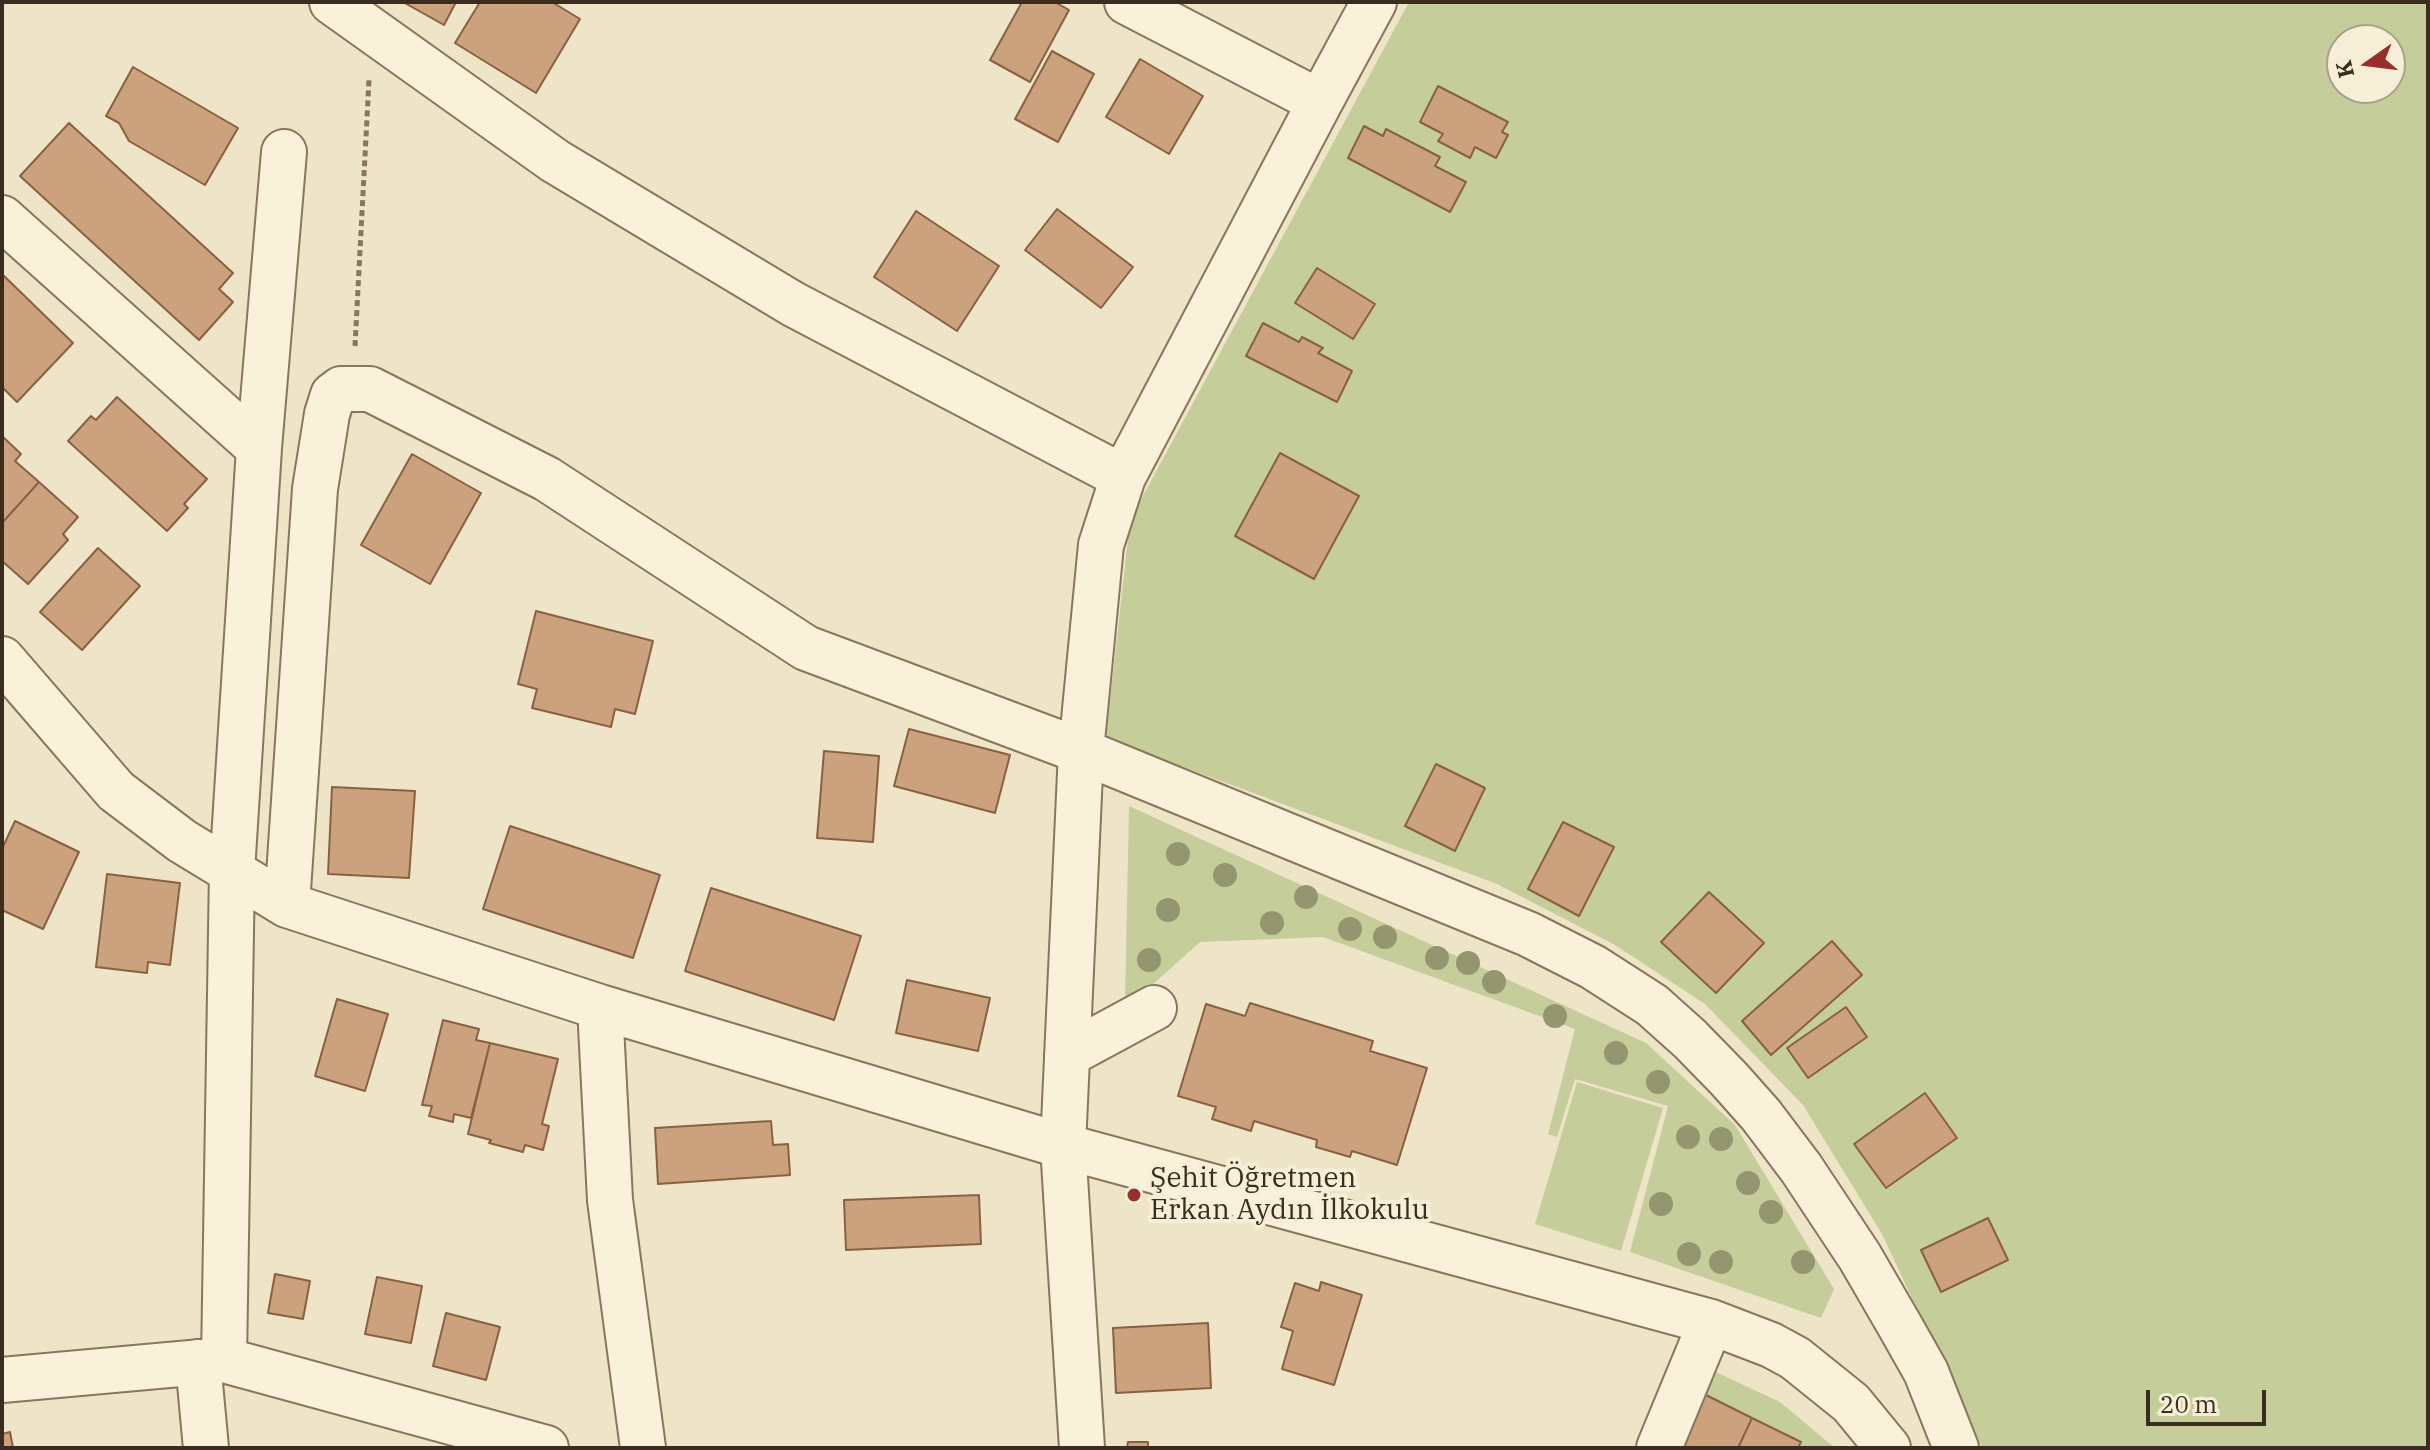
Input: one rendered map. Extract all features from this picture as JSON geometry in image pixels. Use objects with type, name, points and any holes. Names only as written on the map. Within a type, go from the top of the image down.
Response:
[{"type":"street","points":[[332,2],[555,161],[793,304],[1123,477]]},
{"type":"street","points":[[1127,2],[1320,102]]},
{"type":"street","points":[[1082,1448],[1063,1146],[1081,751],[1097,570],[1111,509],[1123,477],[1374,2]]},
{"type":"street","points":[[206,1448],[232,871],[259,448],[284,152]]},
{"type":"street","points":[[2,218],[259,448]]},
{"type":"street","points":[[287,905],[315,489],[327,414],[333,395],[341,389],[370,389],[547,479],[806,648],[1081,751],[1528,934],[1593,967],[1652,1005],[1729,1079],[1801,1168],[1860,1257],[1926,1372],[1956,1448]]},
{"type":"street","points":[[2,659],[116,791],[149,819],[287,905],[600,1007],[1063,1146],[1711,1322],[1771,1345],[1795,1358],[1851,1403],[1888,1448]]},
{"type":"street","points":[[600,1007],[610,1200],[643,1448]]},
{"type":"street","points":[[1067,1055],[1154,1008]]},
{"type":"street","points":[[1659,1448],[1711,1322]]},
{"type":"street","points":[[2,1380],[211,1361],[546,1448]]},
{"type":"path","points":[[353,387],[371,30]]},
{"type":"green space","points":[[1409,2],[2428,2],[2428,1448],[1982,1448],[1882,1234],[1803,1105],[1705,1004],[1615,945],[1497,884],[1106,738],[1130,520]]},
{"type":"green space","points":[[1129,806],[1646,1043],[1735,1125],[1834,1289],[1821,1318],[1630,1252],[1668,1106],[1575,1079],[1557,1137],[1548,1134],[1575,1029],[1323,937],[1200,942],[1141,995],[1125,1004]]},
{"type":"green space","points":[[1577,1082],[1663,1108],[1621,1251],[1535,1224]]},
{"type":"green space","points":[[1707,1368],[1780,1402],[1835,1448],[1676,1448]]},
{"type":"building","points":[[403,2],[456,2],[444,25]]},
{"type":"building","points":[[480,2],[552,2],[580,19],[536,93],[455,43]]},
{"type":"building","points":[[1022,2],[1055,2],[1069,10],[1030,82],[990,60]]},
{"type":"building","points":[[1052,51],[1094,74],[1058,142],[1015,119]]},
{"type":"building","points":[[1140,59],[1203,96],[1169,154],[1106,117]]},
{"type":"building","points":[[133,67],[238,128],[205,185],[129,141],[119,123],[106,116]]},
{"type":"building","points":[[1438,86],[1508,122],[1502,132],[1508,135],[1496,158],[1475,147],[1470,158],[1438,141],[1443,134],[1420,122]]},
{"type":"building","points":[[69,123],[233,273],[219,289],[233,302],[199,340],[20,176]]},
{"type":"building","points":[[1364,126],[1383,136],[1386,129],[1440,157],[1435,166],[1466,182],[1450,212],[1348,158]]},
{"type":"building","points":[[1057,209],[1133,267],[1101,308],[1025,250]]},
{"type":"building","points":[[916,211],[999,266],[957,331],[874,277]]},
{"type":"building","points":[[1317,268],[1375,304],[1353,339],[1295,303]]},
{"type":"building","points":[[2,274],[73,343],[17,402],[2,387]]},
{"type":"building","points":[[1263,323],[1299,342],[1302,337],[1323,348],[1318,353],[1352,371],[1337,402],[1246,356]]},
{"type":"building","points":[[117,397],[207,479],[184,504],[188,508],[167,531],[68,441],[91,416],[96,420]]},
{"type":"building","points":[[2,436],[21,454],[15,461],[39,482],[2,523]]},
{"type":"building","points":[[1280,453],[1359,496],[1314,579],[1235,536]]},
{"type":"building","points":[[412,454],[481,493],[430,584],[361,545]]},
{"type":"building","points":[[39,482],[78,517],[63,534],[68,540],[28,584],[2,561],[2,523]]},
{"type":"building","points":[[98,548],[140,586],[82,650],[40,612]]},
{"type":"building","points":[[536,611],[653,641],[635,714],[615,709],[611,727],[532,708],[537,689],[518,684]]},
{"type":"building","points":[[909,729],[1010,755],[995,813],[894,786]]},
{"type":"building","points":[[824,751],[879,756],[873,842],[817,838]]},
{"type":"building","points":[[1436,764],[1485,788],[1455,851],[1405,826]]},
{"type":"building","points":[[332,787],[415,791],[409,878],[328,874]]},
{"type":"building","points":[[15,821],[79,852],[43,929],[2,910],[2,849]]},
{"type":"building","points":[[1563,822],[1614,847],[1579,916],[1528,889]]},
{"type":"building","points":[[510,826],[660,875],[633,958],[483,909]]},
{"type":"building","points":[[107,874],[180,883],[170,965],[148,962],[147,973],[96,967]]},
{"type":"building","points":[[711,888],[861,936],[834,1020],[685,971]]},
{"type":"building","points":[[1709,892],[1764,943],[1716,993],[1661,942]]},
{"type":"building","points":[[1832,941],[1862,975],[1771,1055],[1742,1021]]},
{"type":"building","points":[[907,980],[990,998],[978,1051],[896,1033]]},
{"type":"building","points":[[337,999],[388,1014],[365,1091],[315,1076]]},
{"type":"building","points":[[1250,1003],[1373,1041],[1370,1051],[1427,1068],[1397,1165],[1352,1151],[1350,1157],[1316,1147],[1317,1140],[1254,1121],[1251,1131],[1212,1119],[1216,1107],[1178,1096],[1206,1004],[1245,1016]]},
{"type":"building","points":[[1846,1007],[1867,1037],[1808,1078],[1787,1048]]},
{"type":"building","points":[[443,1020],[479,1029],[476,1040],[490,1043],[471,1118],[454,1114],[453,1122],[429,1116],[432,1106],[422,1105]]},
{"type":"building","points":[[490,1043],[558,1059],[542,1124],[549,1126],[543,1150],[525,1145],[523,1152],[468,1134]]},
{"type":"building","points":[[1925,1093],[1957,1138],[1886,1188],[1854,1144]]},
{"type":"building","points":[[771,1121],[773,1145],[788,1144],[790,1175],[658,1184],[655,1128]]},
{"type":"building","points":[[979,1195],[981,1244],[846,1250],[844,1200]]},
{"type":"building","points":[[1988,1218],[2008,1260],[1941,1292],[1921,1250]]},
{"type":"building","points":[[275,1274],[310,1281],[303,1319],[268,1313]]},
{"type":"building","points":[[377,1277],[422,1286],[411,1343],[365,1334]]},
{"type":"building","points":[[1321,1282],[1362,1295],[1334,1385],[1282,1369],[1293,1331],[1281,1327],[1295,1283],[1319,1291]]},
{"type":"building","points":[[446,1313],[500,1327],[486,1380],[433,1366]]},
{"type":"building","points":[[1208,1323],[1211,1388],[1116,1393],[1113,1328]]},
{"type":"building","points":[[1704,1394],[1752,1418],[1738,1448],[1678,1448]]},
{"type":"building","points":[[1752,1418],[1801,1442],[1798,1448],[1738,1448]]},
{"type":"building","points":[[10,1432],[13,1448],[2,1448],[2,1434]]},
{"type":"building","points":[[1128,1442],[1148,1442],[1148,1448],[1127,1448]]},
{"type":"place","name":"Şehit Öğretmen Erkan Aydın İlkokulu","points":[[1134,1195]]}]
